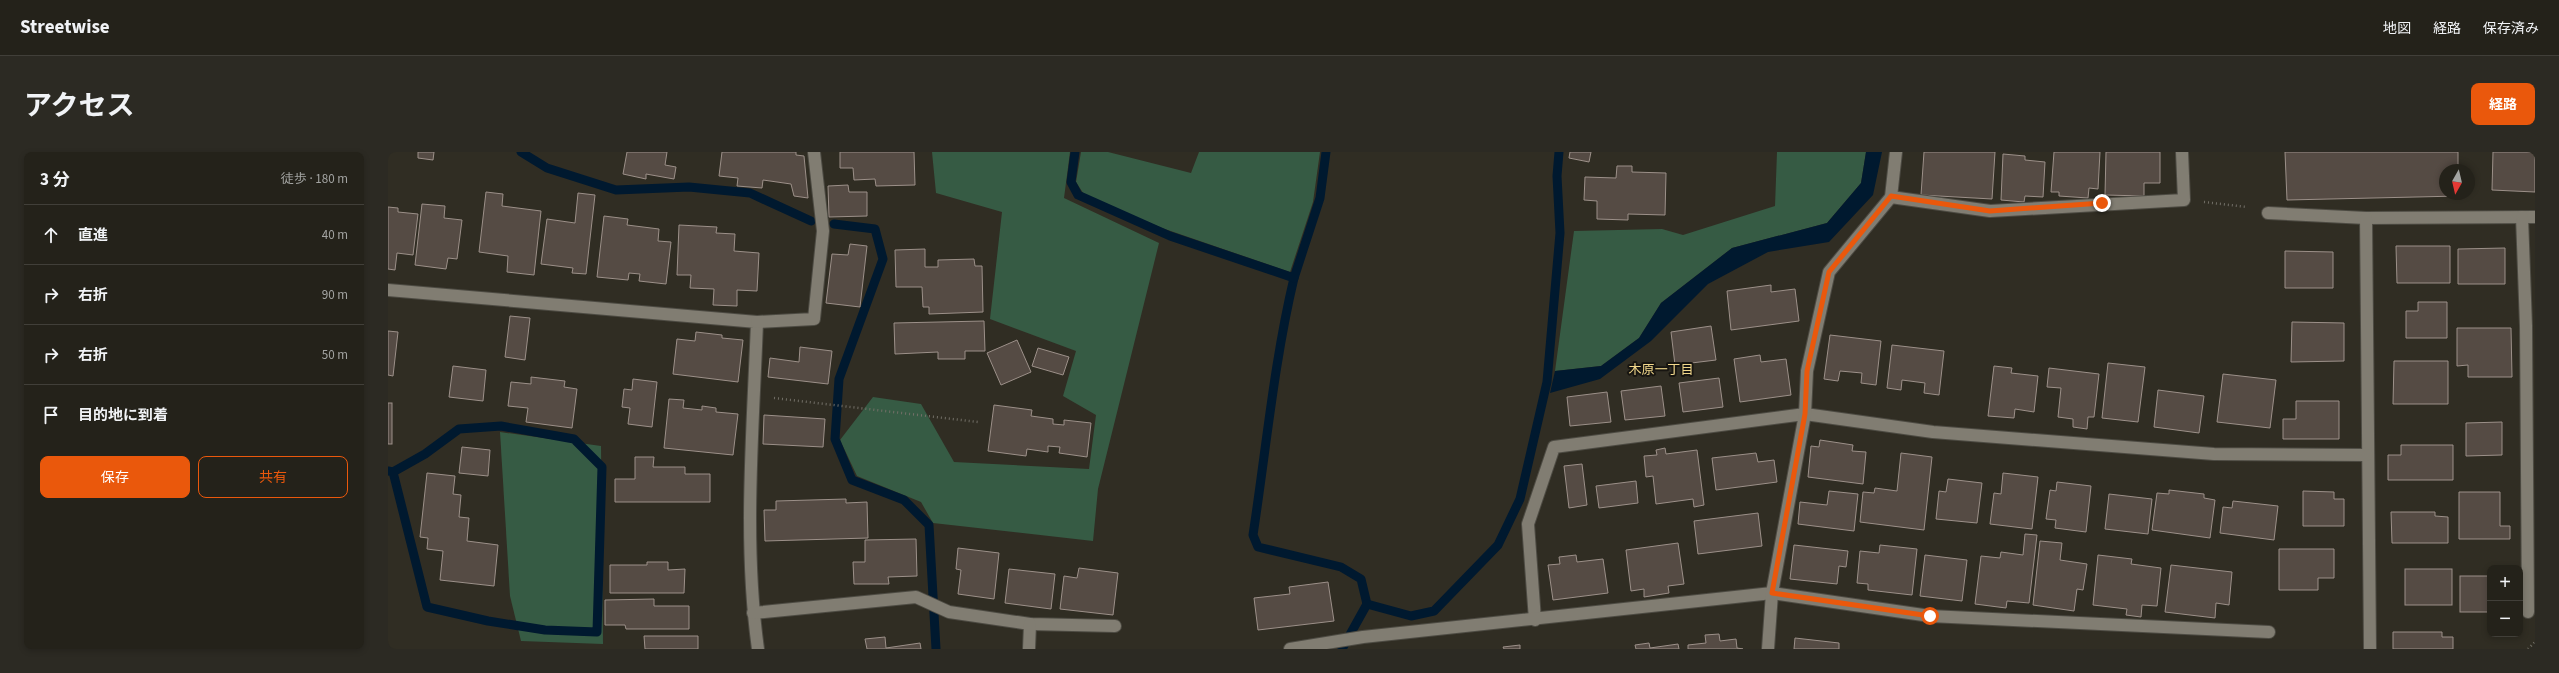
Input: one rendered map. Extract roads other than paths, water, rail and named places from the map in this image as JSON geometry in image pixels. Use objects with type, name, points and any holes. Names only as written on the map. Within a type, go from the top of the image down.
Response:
[{"type":"street","points":[[388,290],[757,322],[814,319],[822,231],[814,152]]},
{"type":"street","points":[[1768,649],[1772,593],[1805,414],[1807,371],[1829,272],[1891,196],[1896,152]]},
{"type":"street","points":[[1891,196],[1990,211],[2184,200],[2182,152]]},
{"type":"street","points":[[2268,213],[2366,218],[2535,217]]},
{"type":"street","points":[[2522,217],[2530,326],[2528,612]]},
{"type":"street","points":[[2366,218],[2370,649]]},
{"type":"street","points":[[757,322],[750,488],[753,613],[758,649]]},
{"type":"street","points":[[1535,620],[1528,524],[1554,447],[1805,414],[1933,432],[2214,454],[2367,455]]},
{"type":"street","points":[[1290,649],[1363,637],[1535,620],[1772,593],[1930,616],[2269,632]]},
{"type":"street","points":[[753,613],[916,598],[949,612],[1030,624],[1115,626]]},
{"type":"street","points":[[1029,649],[1030,624]]},
{"type":"water","points":[[1866,152],[1882,152],[1873,195],[1829,242],[1768,252],[1708,284],[1651,341],[1600,379],[1550,393],[1555,371],[1601,366],[1639,338],[1661,303],[1732,248],[1827,223],[1861,183]]},
{"type":"waterway","points":[[521,152],[547,168],[616,190],[689,187],[750,193],[811,221]]},
{"type":"waterway","points":[[1075,152],[1071,182],[1078,195],[1170,236],[1294,278],[1281,342],[1253,535],[1258,547],[1341,567],[1361,579],[1367,604]]},
{"type":"waterway","points":[[1294,278],[1320,198],[1326,152]]},
{"type":"waterway","points":[[1342,649],[1367,604],[1411,616],[1434,611],[1498,545],[1520,499],[1547,382],[1560,233],[1557,176],[1559,152]]},
{"type":"waterway","points":[[834,224],[875,229],[883,259],[839,379],[835,439],[852,480],[904,500],[929,525],[936,649]]},
{"type":"waterway","points":[[388,471],[393,472],[425,454],[459,429],[501,426],[574,439],[602,467],[597,632],[545,630],[488,621],[427,607],[393,472]]},
{"type":"district","name":"木原一丁目","points":[[1661,369]]}]
